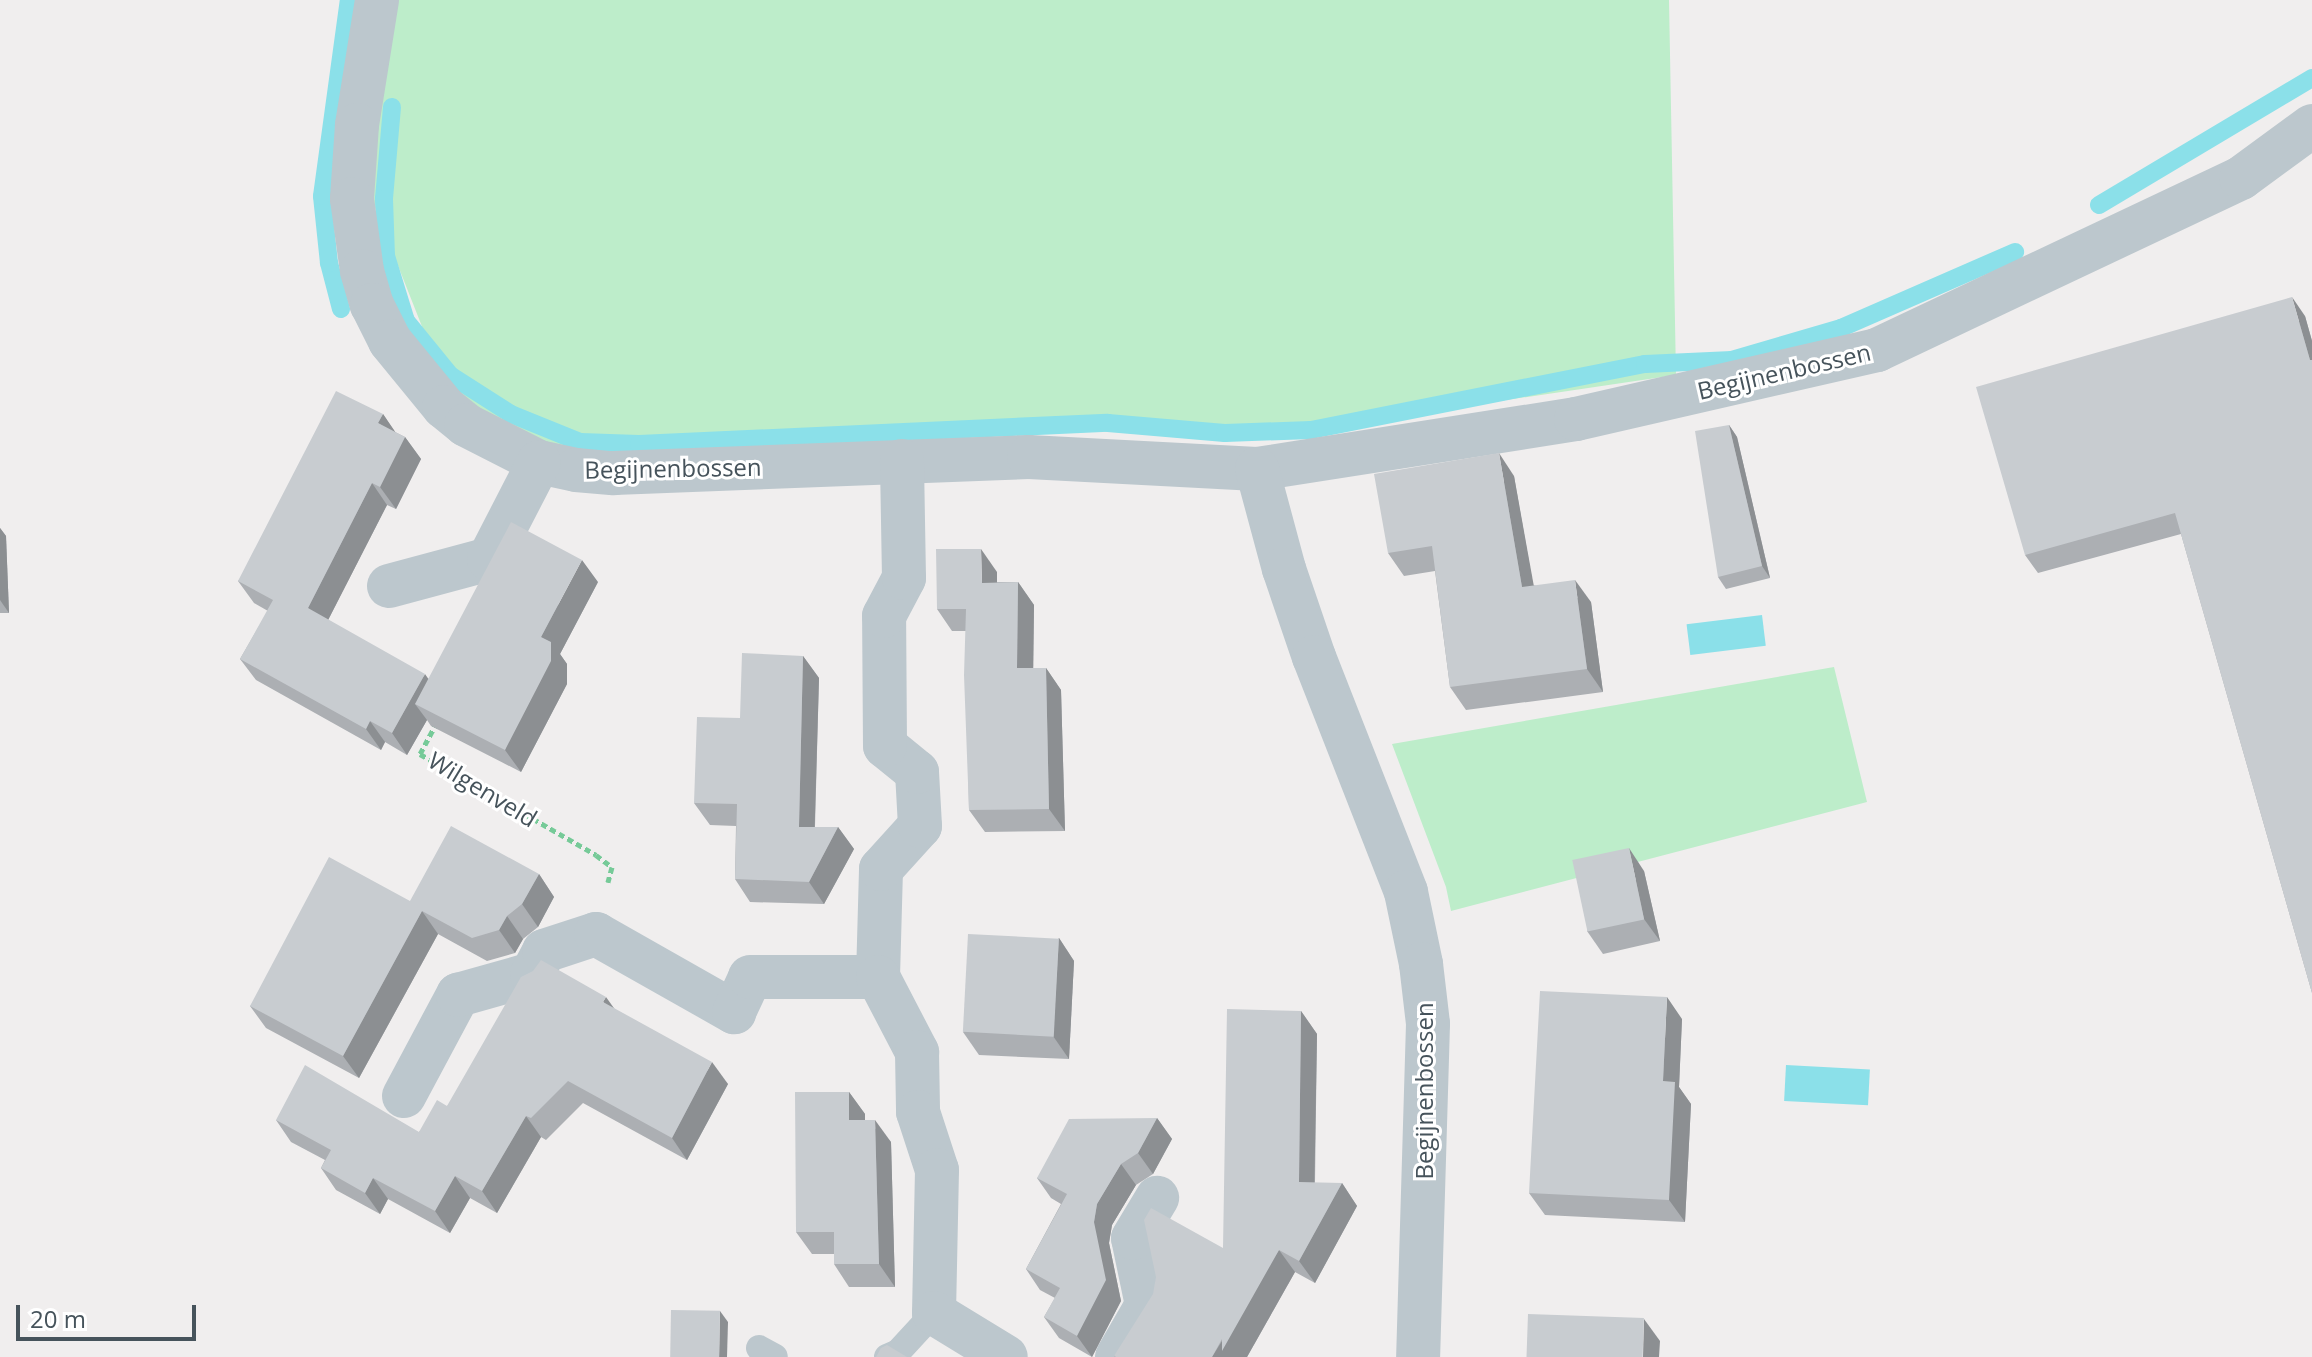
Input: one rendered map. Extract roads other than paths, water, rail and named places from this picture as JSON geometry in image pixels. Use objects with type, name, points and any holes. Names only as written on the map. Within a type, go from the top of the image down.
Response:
[{"type":"street","name":"Begijnenbossen","points":[[377,0],[357,125],[352,199],[362,271],[372,305],[390,341],[444,407],[466,425],[539,462],[576,470],[614,473],[1043,457],[1257,469],[1576,419],[1877,350],[2241,178],[2312,126]]},
{"type":"street","points":[[902,461],[904,578],[884,616],[885,746],[917,772],[920,826],[881,869],[878,977],[917,1052],[918,1112],[937,1170],[934,1313],[1006,1357]]},
{"type":"street","points":[[389,586],[489,559],[539,462]]},
{"type":"street","name":"Begijnenbossen","points":[[1257,469],[1284,569],[1314,657],[1406,892],[1421,964],[1428,1024],[1418,1357]]},
{"type":"street","points":[[404,1096],[458,995],[532,974],[544,951],[596,934],[734,1012],[750,977],[878,977]]},
{"type":"street","points":[[1117,1357],[1147,1305],[1133,1238],[1157,1198]]},
{"type":"lane","points":[[887,1357],[898,1352],[934,1313]]},
{"type":"water","points":[[1762,615],[1766,646],[1690,655],[1687,624]]},
{"type":"water","points":[[1786,1065],[1870,1069],[1868,1105],[1784,1101]]},
{"type":"waterway","points":[[341,309],[329,263],[322,196],[349,0]]},
{"type":"waterway","points":[[2099,205],[2312,78]]},
{"type":"waterway","points":[[392,107],[384,199],[386,256],[406,321],[450,375],[511,414],[580,442],[639,444],[1108,423],[1225,433],[1311,430],[1645,364],[1732,360],[1841,328],[2015,252]]}]
